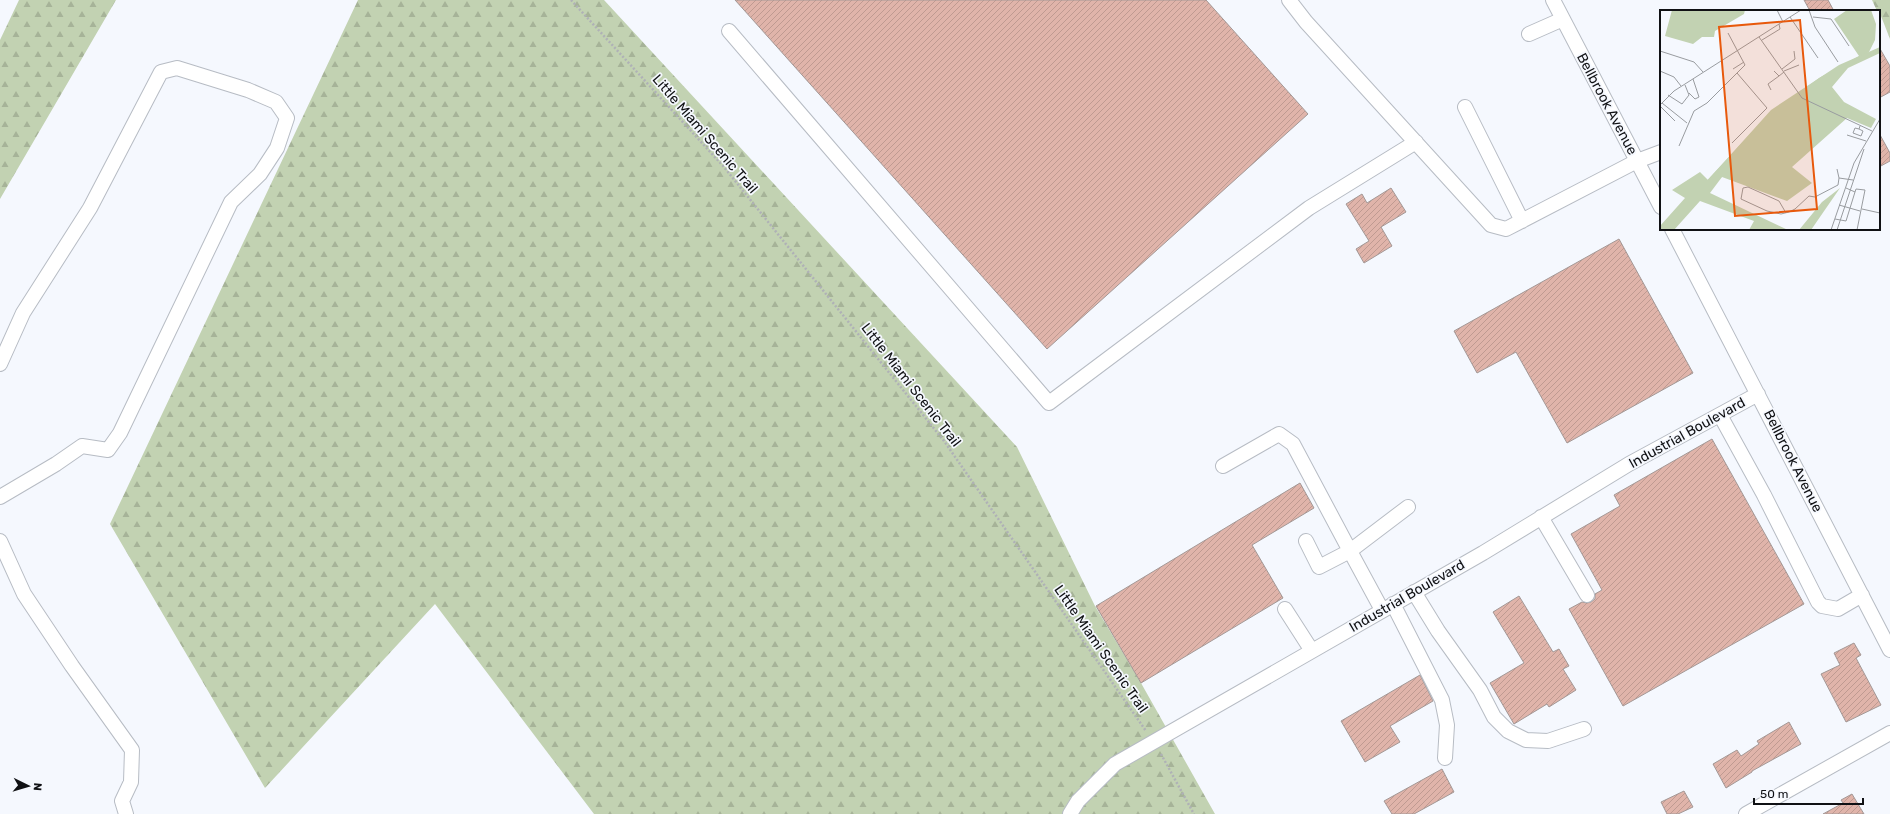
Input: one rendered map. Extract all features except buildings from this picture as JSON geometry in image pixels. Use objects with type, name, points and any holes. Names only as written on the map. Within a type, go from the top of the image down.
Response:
[{"type":"street","points":[[1289,0],[1306,22],[1491,225],[1506,229],[1637,161],[1660,152]]},
{"type":"street","name":"Bellbrook Avenue","points":[[1553,0],[1660,205]]},
{"type":"street","points":[[1529,34],[1563,19]]},
{"type":"street","points":[[729,32],[1049,403],[1309,208],[1416,142]]},
{"type":"street","points":[[0,364],[23,313],[90,208],[161,72],[177,68],[248,90],[276,102],[287,118],[277,148],[260,174],[231,202],[120,433],[108,450],[82,446],[56,464],[0,497]]},
{"type":"street","points":[[1465,107],[1522,221]]},
{"type":"street","name":"Bellbrook Avenue","points":[[1673,230],[1862,595],[1888,641]]},
{"type":"street","name":"Industrial Boulevard","points":[[1070,814],[1078,801],[1115,764],[1414,592],[1629,464],[1758,394]]},
{"type":"street","points":[[1720,415],[1764,495],[1818,602],[1822,606],[1838,609],[1862,595]]},
{"type":"street","points":[[1223,466],[1279,434],[1292,444],[1350,551],[1387,607],[1442,700],[1447,725],[1445,758]]},
{"type":"street","points":[[1306,541],[1319,567],[1350,551],[1408,506]]},
{"type":"street","points":[[1541,517],[1587,595]]},
{"type":"street","points":[[0,541],[24,594],[72,666],[132,750],[131,782],[122,801],[126,814]]},
{"type":"street","points":[[1414,592],[1438,631],[1480,690],[1494,717],[1508,731],[1526,740],[1548,741],[1584,729]]},
{"type":"street","points":[[1285,609],[1312,651]]},
{"type":"street","points":[[1746,814],[1890,733]]},
{"type":"path","name":"Little Miami Scenic Trail","points":[[571,0],[724,167],[944,441],[1154,742],[1194,814]]},
{"type":"green space","points":[[19,0],[116,0],[0,199],[0,40]]},
{"type":"green space","points":[[358,0],[604,0],[1017,447],[1095,606],[1141,683],[1215,814],[594,814],[435,604],[265,788],[110,524]]},
{"type":"green space","points":[[1872,0],[1890,0],[1890,39],[1880,10],[1877,10]]}]
